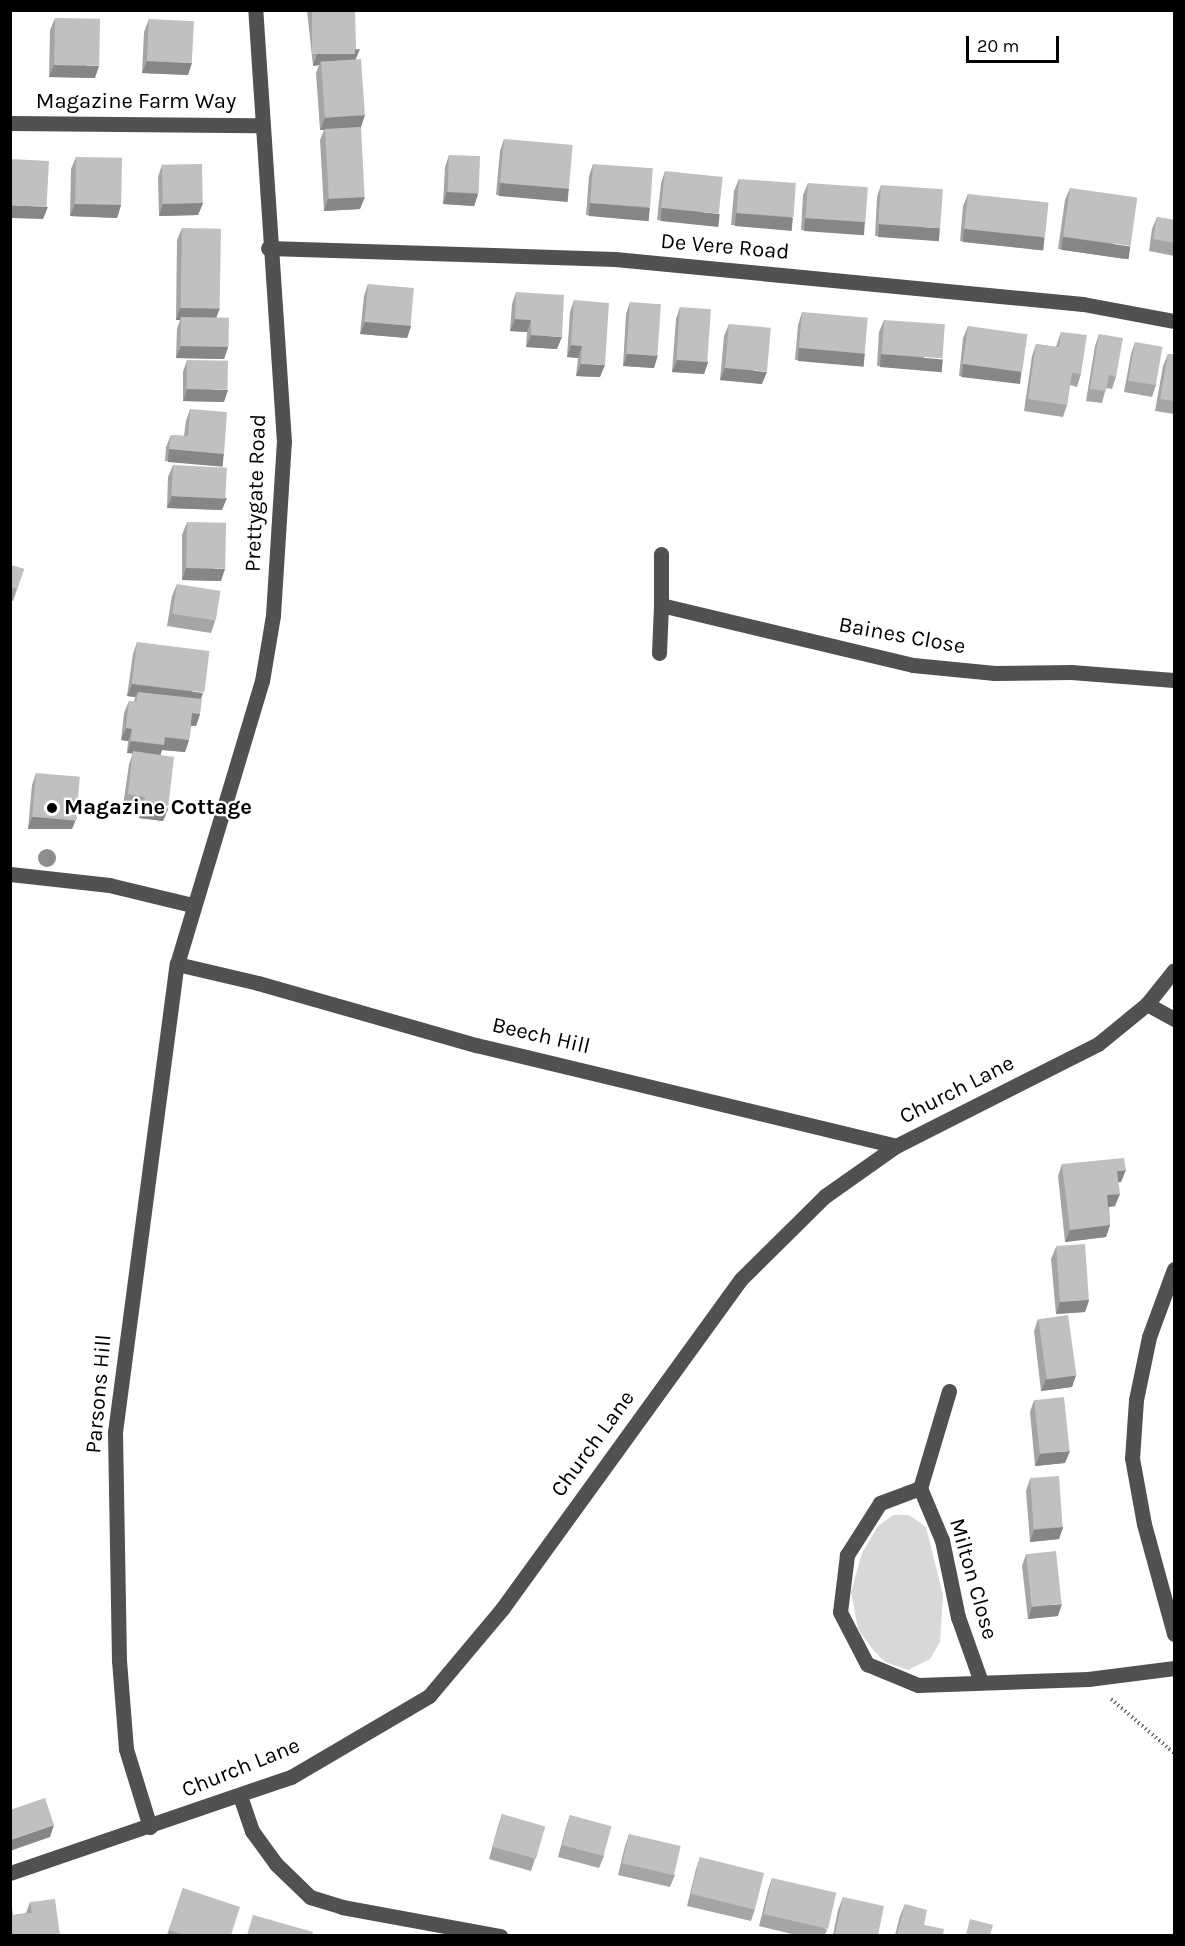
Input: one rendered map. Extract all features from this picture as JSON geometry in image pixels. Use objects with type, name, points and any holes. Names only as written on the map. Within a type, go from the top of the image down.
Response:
[{"type":"street","name":"Prettygate Road","points":[[177,964],[192,905],[262,681],[273,615],[284,441],[268,248],[255,10]]},
{"type":"street","name":"Magazine Farm Way","points":[[10,123],[261,125]]},
{"type":"street","name":"De Vere Road","points":[[268,248],[615,259],[1083,304],[1174,321]]},
{"type":"street","points":[[659,653],[661,554]]},
{"type":"street","name":"Baines Close","points":[[661,605],[913,665],[995,674],[1071,672],[1174,680]]},
{"type":"street","points":[[10,874],[109,885],[192,905]]},
{"type":"street","name":"Beech Hill","points":[[177,964],[258,982],[476,1045],[896,1146]]},
{"type":"street","name":"Parsons Hill","points":[[150,1827],[125,1738],[118,1661],[115,1432],[177,964]]},
{"type":"street","name":"Church Lane","points":[[10,1873],[291,1778],[429,1696],[502,1609],[741,1279],[825,1196],[896,1146],[1098,1044],[1147,1004],[1174,970]]},
{"type":"street","points":[[1147,1004],[1174,1020]]},
{"type":"street","points":[[1174,1269],[1149,1337],[1136,1400],[1132,1458],[1144,1524],[1174,1634]]},
{"type":"street","points":[[950,1391],[920,1488],[880,1503],[847,1555],[840,1612],[867,1664],[918,1685],[1088,1679],[1174,1668]]},
{"type":"street","name":"Milton Close","points":[[920,1488],[942,1540],[958,1617],[981,1682]]},
{"type":"street","points":[[240,1796],[252,1831],[276,1864],[310,1897],[342,1907],[500,1935]]},
{"type":"path","points":[[1088,1679],[1174,1753]]},
{"type":"shaded area","points":[[893,1515],[909,1515],[926,1527],[943,1595],[940,1642],[930,1659],[908,1670],[885,1662],[874,1651],[858,1629],[851,1592],[862,1553],[878,1526]]},
{"type":"building","points":[[312,10],[355,10],[355,54],[312,54]]},
{"type":"building","points":[[55,18],[100,19],[99,66],[54,65]]},
{"type":"building","points":[[149,19],[194,21],[192,63],[147,61]]},
{"type":"building","points":[[361,59],[365,115],[325,118],[321,62]]},
{"type":"building","points":[[361,127],[365,197],[329,199],[325,129]]},
{"type":"building","points":[[504,139],[573,145],[569,189],[500,183]]},
{"type":"building","points":[[449,155],[480,156],[479,193],[448,192]]},
{"type":"building","points":[[76,157],[122,158],[121,205],[75,204]]},
{"type":"building","points":[[10,159],[49,161],[47,207],[10,205]]},
{"type":"building","points":[[202,164],[203,203],[163,204],[162,165]]},
{"type":"building","points":[[593,164],[653,168],[650,207],[590,203]]},
{"type":"building","points":[[665,171],[723,177],[719,214],[661,208]]},
{"type":"building","points":[[739,179],[796,183],[793,217],[737,213]]},
{"type":"building","points":[[808,183],[868,187],[865,222],[806,218]]},
{"type":"building","points":[[881,185],[943,189],[940,228],[878,224]]},
{"type":"building","points":[[1070,188],[1137,197],[1131,246],[1063,237]]},
{"type":"building","points":[[968,194],[1049,202],[1045,237],[964,229]]},
{"type":"building","points":[[1157,217],[1174,220],[1174,243],[1153,239]]},
{"type":"building","points":[[182,228],[221,229],[220,309],[181,308]]},
{"type":"building","points":[[368,284],[414,288],[411,326],[365,322]]},
{"type":"building","points":[[516,292],[564,295],[562,337],[531,335],[531,320],[515,319]]},
{"type":"building","points":[[574,300],[609,303],[605,365],[581,364],[582,346],[571,345]]},
{"type":"building","points":[[630,302],[661,304],[657,356],[626,354]]},
{"type":"building","points":[[680,307],[711,309],[707,362],[676,360]]},
{"type":"building","points":[[802,312],[868,318],[865,354],[799,348]]},
{"type":"building","points":[[181,317],[229,318],[228,347],[180,346]]},
{"type":"building","points":[[884,320],[945,324],[942,358],[882,354]]},
{"type":"building","points":[[729,324],[771,328],[767,371],[725,368]]},
{"type":"building","points":[[968,326],[1027,334],[1022,372],[963,364]]},
{"type":"building","points":[[1061,332],[1087,335],[1081,374],[1072,373],[1067,405],[1028,399],[1036,344],[1059,347]]},
{"type":"building","points":[[1099,334],[1123,338],[1116,377],[1109,375],[1106,391],[1090,389]]},
{"type":"building","points":[[1135,342],[1163,347],[1156,385],[1128,380]]},
{"type":"building","points":[[1168,354],[1174,355],[1174,401],[1160,399]]},
{"type":"building","points":[[187,360],[228,361],[227,390],[186,389]]},
{"type":"building","points":[[190,409],[227,412],[224,454],[169,449],[171,435],[188,436]]},
{"type":"building","points":[[173,465],[227,468],[225,499],[171,496]]},
{"type":"building","points":[[187,522],[226,523],[225,569],[186,568]]},
{"type":"building","points":[[10,565],[24,569],[17,589],[10,587]]},
{"type":"building","points":[[177,584],[220,591],[216,621],[172,614]]},
{"type":"building","points":[[137,642],[209,651],[204,693],[132,684]]},
{"type":"building","points":[[138,692],[202,699],[200,714],[192,713],[189,740],[165,737],[164,745],[131,741],[132,729],[126,728],[129,701],[136,702]]},
{"type":"building","points":[[133,751],[174,757],[168,809],[143,806],[145,797],[128,794]]},
{"type":"building","name":"Magazine Cottage","points":[[36,773],[80,777],[76,821],[32,817]]},
{"type":"building","points":[[1124,1158],[1126,1170],[1117,1171],[1120,1194],[1107,1195],[1110,1225],[1070,1230],[1062,1164]]},
{"type":"building","points":[[1085,1244],[1089,1300],[1060,1302],[1056,1246]]},
{"type":"building","points":[[1068,1315],[1076,1375],[1047,1380],[1038,1319]]},
{"type":"building","points":[[1064,1397],[1070,1451],[1040,1454],[1034,1400]]},
{"type":"building","points":[[1059,1476],[1063,1527],[1034,1529],[1030,1478]]},
{"type":"building","points":[[1056,1551],[1062,1604],[1032,1607],[1026,1554]]},
{"type":"building","points":[[45,1798],[54,1825],[10,1840],[10,1810]]},
{"type":"building","points":[[502,1814],[545,1826],[536,1859],[493,1847]]},
{"type":"building","points":[[570,1815],[612,1826],[604,1856],[562,1845]]},
{"type":"building","points":[[629,1834],[681,1846],[674,1875],[622,1863]]},
{"type":"building","points":[[700,1857],[764,1873],[755,1910],[691,1894]]},
{"type":"building","points":[[772,1878],[836,1893],[828,1929],[764,1914]]},
{"type":"building","points":[[183,1888],[240,1907],[231,1935],[185,1935],[169,1930]]},
{"type":"building","points":[[843,1897],[884,1906],[878,1935],[835,1935]]},
{"type":"building","points":[[11,1898],[13,1915],[32,1913],[30,1902],[55,1899],[60,1935],[10,1935]]},
{"type":"building","points":[[905,1904],[927,1910],[924,1925],[944,1929],[943,1935],[897,1935]]},
{"type":"building","points":[[253,1915],[313,1932],[312,1935],[247,1935]]},
{"type":"building","points":[[970,1919],[993,1925],[990,1935],[966,1935]]},
{"type":"place","name":"Magazine Cottage","points":[[52,808]]}]
